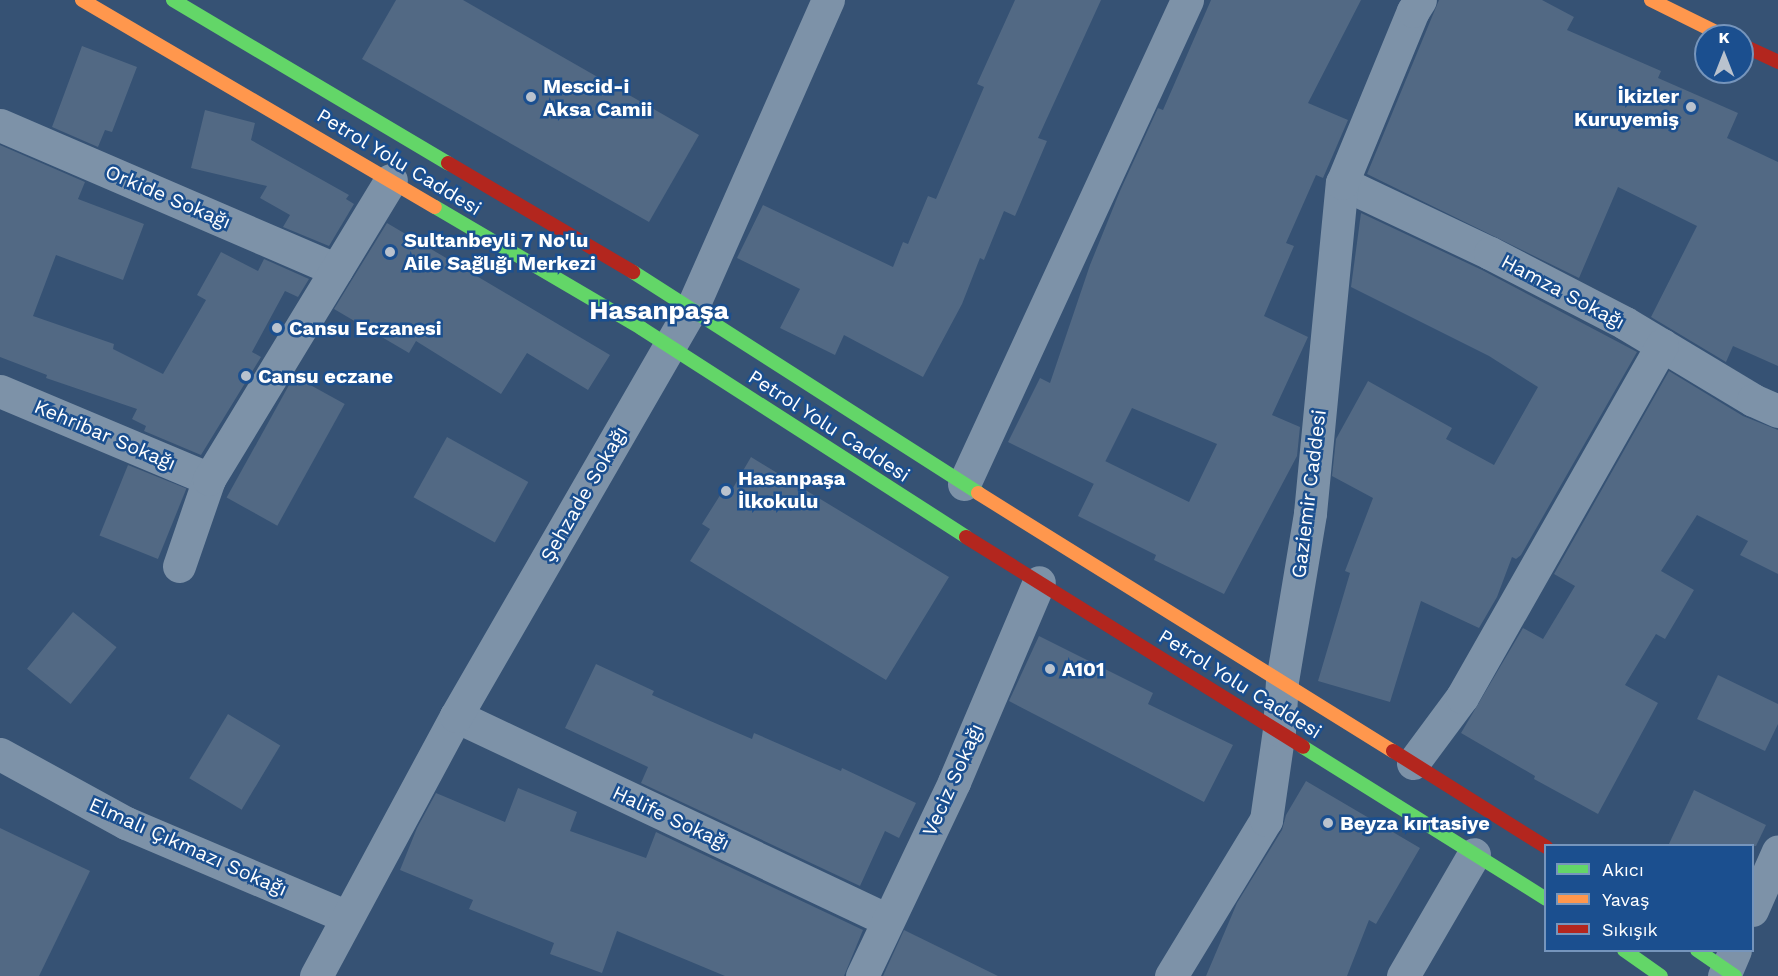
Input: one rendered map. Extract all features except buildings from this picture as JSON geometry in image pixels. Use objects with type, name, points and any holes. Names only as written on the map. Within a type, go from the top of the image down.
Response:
[{"type":"main road","name":"Petrol Yolu Caddesi","points":[[82,0],[391,180],[669,346],[1039,582],[1279,730],[1544,898]]},
{"type":"main road","name":"Petrol Yolu Caddesi","points":[[173,0],[692,308],[964,484],[1544,846]]},
{"type":"main road","points":[[1651,0],[1700,24]]},
{"type":"main road","points":[[1754,51],[1778,62]]},
{"type":"main road","points":[[1625,952],[1661,976]]},
{"type":"main road","points":[[1699,952],[1730,968]]},
{"type":"street","name":"Şehzade Sokağı","points":[[316,976],[456,716],[692,308],[828,0]]},
{"type":"street","points":[[964,484],[1186,0]]},
{"type":"street","name":"Gaziemir Caddesi","points":[[1171,976],[1266,820],[1279,730],[1282,681],[1310,513],[1342,183],[1413,11],[1420,0]]},
{"type":"street","name":"Orkide Sokağı","points":[[0,125],[336,270]]},
{"type":"street","points":[[179,566],[209,479],[391,180]]},
{"type":"street","name":"Hamza Sokağı","points":[[1342,183],[1490,254],[1662,345],[1753,400],[1778,411]]},
{"type":"street","points":[[1413,763],[1462,697],[1662,345]]},
{"type":"street","name":"Kehribar Sokağı","points":[[0,391],[209,479]]},
{"type":"street","name":"Veciz Sokağı","points":[[862,976],[954,782],[1039,582]]},
{"type":"street","name":"Halife Sokağı","points":[[456,716],[887,920]]},
{"type":"street","name":"Elmalı Çıkmazı Sokağı","points":[[0,754],[126,823],[347,917]]},
{"type":"street","points":[[1754,905],[1778,851]]},
{"type":"street","points":[[1403,976],[1474,854]]},
{"type":"traffic: fast","points":[[173,0],[448,163]]},
{"type":"traffic: fast","points":[[435,207],[641,328],[966,537]]},
{"type":"traffic: fast","points":[[633,272],[978,493]]},
{"type":"traffic: fast","points":[[1303,747],[1544,898]]},
{"type":"traffic: fast","points":[[1627,952],[1661,976]]},
{"type":"traffic: fast","points":[[1700,952],[1735,976]]},
{"type":"traffic: slow","points":[[82,0],[435,207]]},
{"type":"traffic: slow","points":[[1651,0],[1700,24]]},
{"type":"traffic: slow","points":[[978,493],[1393,751]]},
{"type":"traffic: jam","points":[[1754,51],[1778,62]]},
{"type":"traffic: jam","points":[[448,163],[633,272]]},
{"type":"traffic: jam","points":[[966,537],[1303,747]]},
{"type":"traffic: jam","points":[[1393,751],[1544,846]]},
{"type":"place","name":"Mescid-i Aksa Camii","points":[[531,97]]},
{"type":"place","name":"İkizler Kuruyemiş","points":[[1691,107]]},
{"type":"place","name":"Sultanbeyli 7 No'lu Aile Sağlığı Merkezi","points":[[390,252]]},
{"type":"place","name":"Cansu Eczanesi","points":[[277,328]]},
{"type":"place","name":"Cansu eczane","points":[[246,376]]},
{"type":"place","name":"Hasanpaşa İlkokulu","points":[[726,491]]},
{"type":"place","name":"A101","points":[[1050,669]]},
{"type":"place","name":"Beyza kırtasiye","points":[[1328,823]]},
{"type":"district","name":"Hasanpaşa","points":[[659,311]]}]
